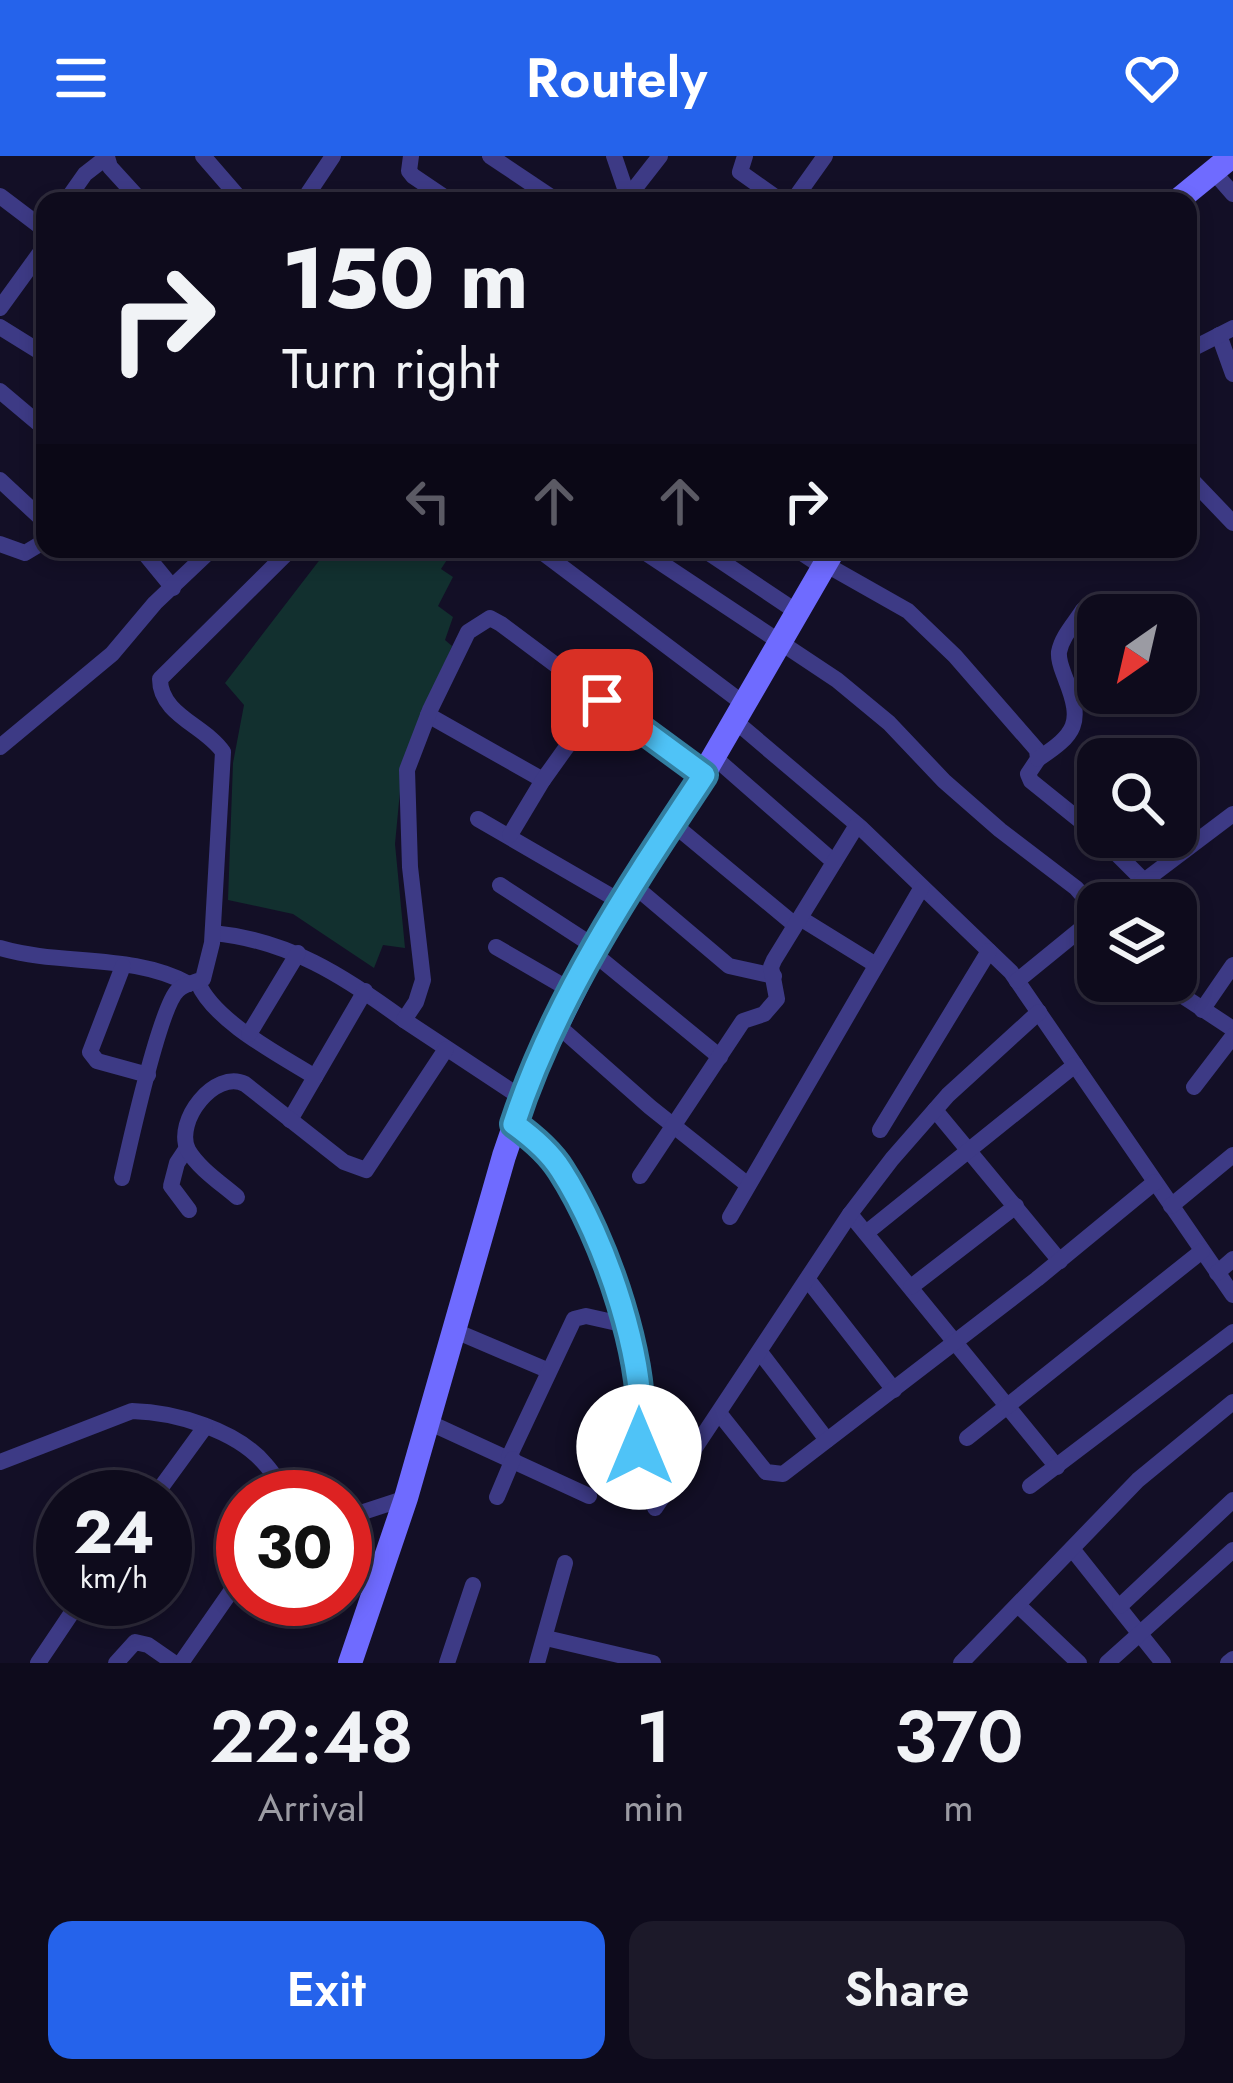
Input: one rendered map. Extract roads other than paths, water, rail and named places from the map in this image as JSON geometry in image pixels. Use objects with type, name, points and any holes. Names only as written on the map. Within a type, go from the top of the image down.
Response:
[{"type":"main road","points":[[1188,192],[1222,163]]},
{"type":"main road","points":[[350,1663],[406,1498],[522,1098],[594,950],[709,766],[827,560]]},
{"type":"street","points":[[203,156],[234,192]]},
{"type":"street","points":[[309,192],[333,156]]},
{"type":"street","points":[[411,156],[409,171],[437,192]]},
{"type":"street","points":[[490,156],[544,192]]},
{"type":"street","points":[[633,192],[660,156]]},
{"type":"street","points":[[745,156],[740,172],[768,192]]},
{"type":"street","points":[[799,192],[825,156]]},
{"type":"street","points":[[72,192],[85,174],[108,157],[110,167],[133,192]]},
{"type":"street","points":[[617,158],[626,192]]},
{"type":"street","points":[[1222,163],[1233,194]]},
{"type":"street","points":[[0,196],[36,223]]},
{"type":"street","points":[[0,308],[36,258]]},
{"type":"street","points":[[0,327],[36,349]]},
{"type":"street","points":[[1197,346],[1226,332],[1233,374]]},
{"type":"street","points":[[0,391],[36,421]]},
{"type":"street","points":[[0,480],[36,514]]},
{"type":"street","points":[[1197,485],[1233,523]]},
{"type":"street","points":[[0,544],[25,553],[36,546]]},
{"type":"street","points":[[148,558],[173,588]]},
{"type":"street","points":[[0,747],[112,654],[203,558]]},
{"type":"street","points":[[122,1178],[170,1002],[176,991],[194,983],[208,968],[213,933],[223,752],[177,713],[162,694],[160,679],[282,558]]},
{"type":"street","points":[[549,558],[739,713],[1017,981],[1233,1295]]},
{"type":"street","points":[[653,558],[837,680],[889,723],[958,793],[1077,889]]},
{"type":"street","points":[[717,558],[797,612]]},
{"type":"street","points":[[827,560],[908,611],[984,687],[1034,745],[1038,759]]},
{"type":"street","points":[[404,1019],[423,980],[410,867],[407,770],[468,632],[490,618],[602,700],[709,766],[834,862]]},
{"type":"street","points":[[1077,619],[1059,653],[1077,709],[1075,723],[1028,773],[1031,781],[1077,818]]},
{"type":"street","points":[[510,836],[543,780],[602,700]]},
{"type":"street","points":[[428,715],[543,780]]},
{"type":"street","points":[[1121,858],[1145,882],[1233,814]]},
{"type":"street","points":[[478,819],[627,893],[729,966],[774,976]]},
{"type":"street","points":[[672,823],[798,921],[876,964]]},
{"type":"street","points":[[640,1176],[743,1021],[764,1014],[777,999],[771,967],[857,825]]},
{"type":"street","points":[[500,885],[594,950],[720,1058]]},
{"type":"street","points":[[730,1217],[922,887]]},
{"type":"street","points":[[213,933],[298,953],[365,991],[522,1098]]},
{"type":"street","points":[[1017,981],[1077,934]]},
{"type":"street","points":[[496,947],[572,991]]},
{"type":"street","points":[[0,948],[123,966],[194,983],[249,1034],[315,1077]]},
{"type":"street","points":[[880,1130],[989,951]]},
{"type":"street","points":[[249,1034],[298,953]]},
{"type":"street","points":[[1202,1010],[1233,965]]},
{"type":"street","points":[[123,966],[89,1052],[97,1061],[148,1076]]},
{"type":"street","points":[[290,1120],[365,991]]},
{"type":"street","points":[[1190,1002],[1233,1032],[1194,1087]]},
{"type":"street","points":[[514,1124],[538,1141],[560,1168],[594,1234],[626,1324],[639,1382],[642,1426],[630,1480],[658,1503],[850,1214],[935,1110],[1039,1012]]},
{"type":"street","points":[[556,1024],[748,1185]]},
{"type":"street","points":[[237,1197],[187,1148],[185,1133],[206,1094],[222,1080],[235,1078],[245,1084],[344,1162],[366,1169],[446,1049]]},
{"type":"street","points":[[866,1233],[1075,1065]]},
{"type":"street","points":[[935,1110],[1060,1261]]},
{"type":"street","points":[[187,1148],[171,1186],[189,1210]]},
{"type":"street","points":[[1171,1206],[1233,1155]]},
{"type":"street","points":[[719,1413],[766,1472],[783,1474],[957,1342],[1155,1182]]},
{"type":"street","points":[[911,1287],[1016,1206]]},
{"type":"street","points":[[850,1214],[1057,1467]]},
{"type":"street","points":[[967,1438],[1202,1251]]},
{"type":"street","points":[[1217,1273],[1233,1259]]},
{"type":"street","points":[[808,1280],[893,1390]]},
{"type":"street","points":[[497,1497],[547,1370],[574,1319],[586,1316],[626,1324]]},
{"type":"street","points":[[453,1330],[547,1370]]},
{"type":"street","points":[[1030,1486],[1233,1332]]},
{"type":"street","points":[[760,1352],[827,1440]]},
{"type":"street","points":[[975,1658],[1018,1605],[1138,1480],[1233,1402]]},
{"type":"street","points":[[0,1462],[132,1411],[154,1412],[205,1427],[270,1470]]},
{"type":"street","points":[[428,1422],[589,1496]]},
{"type":"street","points":[[174,1470],[205,1427]]},
{"type":"street","points":[[372,1509],[406,1498]]},
{"type":"street","points":[[1120,1606],[1233,1500]]},
{"type":"street","points":[[1073,1550],[1163,1663]]},
{"type":"street","points":[[1107,1663],[1233,1550]]},
{"type":"street","points":[[537,1663],[565,1564]]},
{"type":"street","points":[[447,1663],[472,1585]]},
{"type":"street","points":[[1018,1605],[1079,1663]]},
{"type":"street","points":[[116,1663],[135,1642],[178,1663],[216,1611]]},
{"type":"street","points":[[38,1663],[63,1626]]},
{"type":"street","points":[[546,1637],[652,1663]]}]
